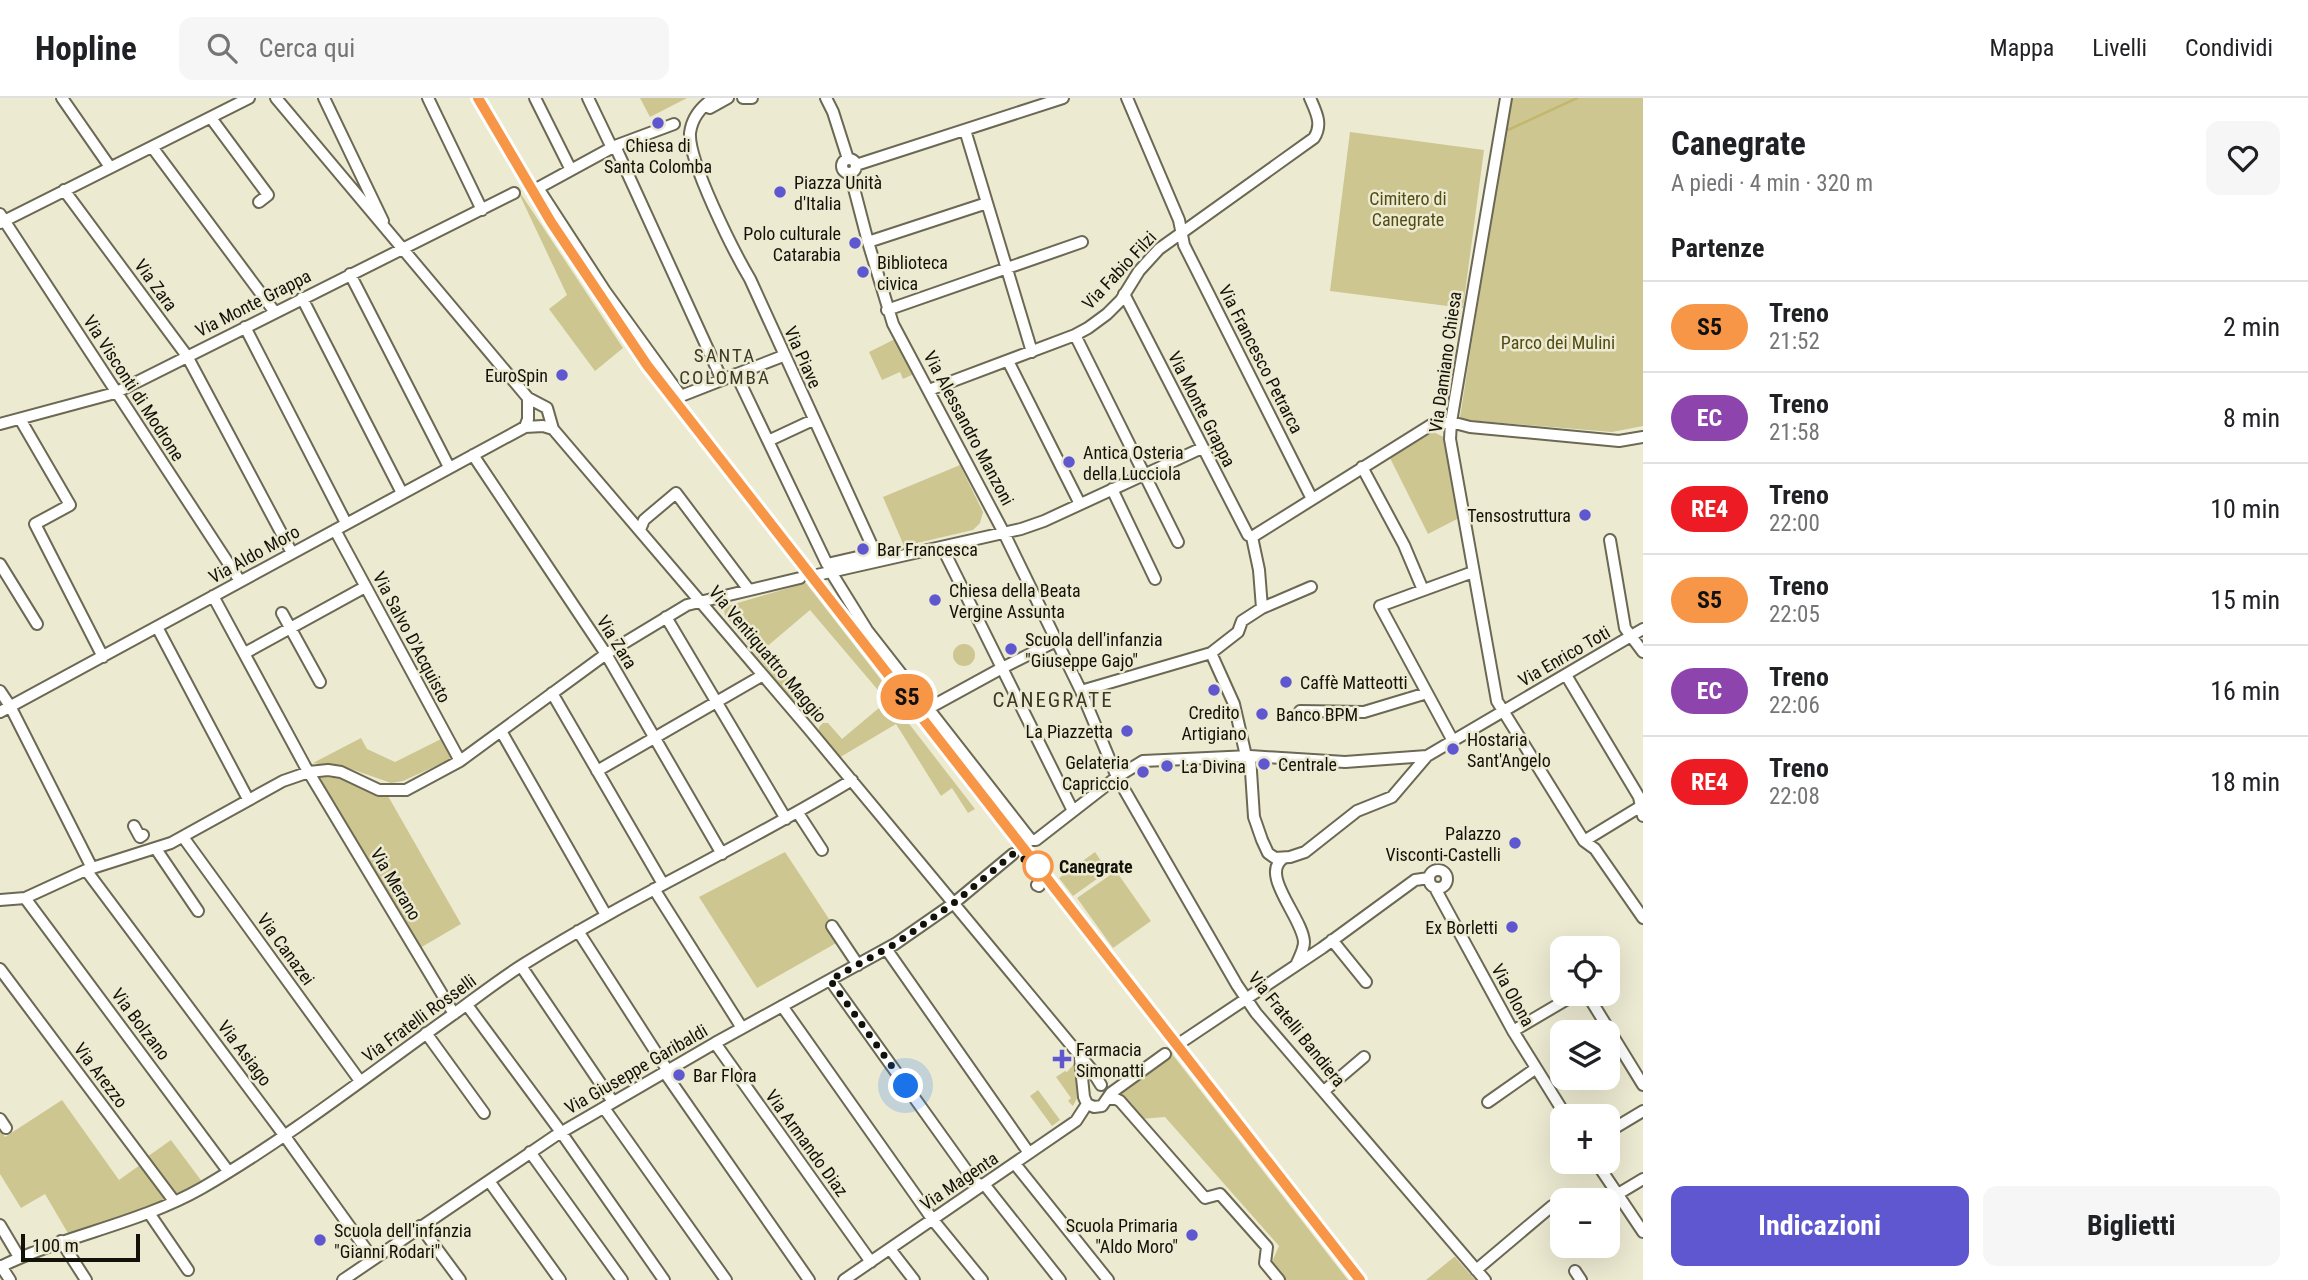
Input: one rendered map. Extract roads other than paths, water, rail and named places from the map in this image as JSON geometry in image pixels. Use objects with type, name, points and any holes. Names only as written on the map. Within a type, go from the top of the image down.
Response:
[{"type":"street","points":[[62,98],[110,167]]},
{"type":"street","points":[[2,219],[249,98]]},
{"type":"street","points":[[276,98],[402,249]]},
{"type":"street","points":[[324,98],[384,223],[402,249]]},
{"type":"street","points":[[428,98],[482,210]]},
{"type":"street","points":[[535,98],[570,170]]},
{"type":"street","points":[[588,98],[722,380]]},
{"type":"street","points":[[696,124],[704,105],[715,98]]},
{"type":"street","points":[[696,124],[710,109],[728,98]]},
{"type":"street","points":[[743,98],[752,98]]},
{"type":"street","name":"Via Alessandro Manzoni","points":[[826,98],[851,166],[887,310],[1004,533],[1081,691]]},
{"type":"street","points":[[851,166],[965,130],[1039,102],[1063,98]]},
{"type":"street","name":"Via Francesco Petrarca","points":[[1127,98],[1179,220],[1184,245],[1312,499]]},
{"type":"street","name":"Via Fabio Filzi","points":[[929,390],[1075,335],[1107,314],[1152,256],[1314,138],[1319,122],[1310,98]]},
{"type":"street","name":"Via Damiano Chiesa","points":[[1506,98],[1450,439],[1497,701],[1584,841],[1595,849],[1643,918]]},
{"type":"street","points":[[211,118],[268,195],[259,202]]},
{"type":"street","points":[[674,124],[613,147],[538,188],[605,291],[681,396],[783,356]]},
{"type":"street","name":"Via Piave","points":[[696,124],[690,145],[698,167],[877,557]]},
{"type":"street","points":[[965,130],[1032,352]]},
{"type":"street","points":[[152,147],[274,312]]},
{"type":"street","name":"Via Zara","points":[[64,190],[187,356],[292,553]]},
{"type":"street","name":"Via Monte Grappa","points":[[0,424],[116,393],[514,193]]},
{"type":"street","points":[[868,242],[987,203]]},
{"type":"street","name":"Via Visconti di Modrone","points":[[2,219],[240,581]]},
{"type":"street","points":[[887,310],[1082,242]]},
{"type":"street","name":"Via Ventiquattro Maggio","points":[[402,249],[536,419],[639,525],[699,601],[852,780],[1091,1069],[1101,1096],[1120,1101],[1206,1198],[1220,1194],[1268,1247],[1265,1263],[1278,1279]]},
{"type":"street","points":[[350,274],[449,467]]},
{"type":"street","name":"Via Monte Grappa","points":[[1124,294],[1248,535],[1252,537]]},
{"type":"street","points":[[302,298],[402,494]]},
{"type":"street","points":[[245,327],[346,523]]},
{"type":"street","points":[[1075,335],[1178,542]]},
{"type":"street","points":[[1008,361],[1080,504]]},
{"type":"street","points":[[736,374],[827,564],[942,547],[1044,521],[1202,447]]},
{"type":"street","name":"Via Ventiquattro Maggio","points":[[536,419],[548,411],[542,405]]},
{"type":"street","points":[[20,419],[70,505],[35,524],[103,657]]},
{"type":"street","name":"Via Aldo Moro","points":[[5,709],[536,419]]},
{"type":"street","points":[[768,441],[813,420]]},
{"type":"street","points":[[1262,608],[1259,570],[1252,537],[1431,425],[1451,422],[1470,427],[1619,441],[1643,437]]},
{"type":"street","name":"Via Zara","points":[[473,455],[606,654],[722,854]]},
{"type":"street","points":[[1362,467],[1404,545],[1423,590]]},
{"type":"street","points":[[1112,489],[1156,579]]},
{"type":"street","points":[[639,525],[676,494],[749,590]]},
{"type":"street","name":"Via Salvo D'Acquisto","points":[[335,530],[460,761]]},
{"type":"street","points":[[1610,540],[1625,628],[1643,652]]},
{"type":"street","points":[[942,547],[1073,811]]},
{"type":"street","points":[[817,575],[877,557]]},
{"type":"street","points":[[0,564],[37,624]]},
{"type":"street","points":[[831,572],[867,630],[1031,840],[1036,840],[1117,777],[1143,761],[1248,756],[1345,762],[1421,759]]},
{"type":"street","points":[[1453,741],[1380,606],[1473,572]]},
{"type":"street","points":[[0,900],[24,898],[89,869],[156,849],[183,837],[283,781],[309,772],[341,772],[379,790],[406,790],[460,761],[606,654],[666,617],[699,601],[800,578]]},
{"type":"street","points":[[245,653],[365,587]]},
{"type":"street","points":[[1081,691],[1211,653],[1238,632],[1242,621],[1262,608],[1311,587]]},
{"type":"street","name":"Via Merano","points":[[213,596],[309,772],[454,1014]]},
{"type":"street","points":[[282,613],[320,682]]},
{"type":"street","points":[[666,617],[786,819]]},
{"type":"street","points":[[157,627],[248,799]]},
{"type":"street","name":"Via Enrico Toti","points":[[1421,759],[1643,629]]},
{"type":"street","points":[[929,708],[1056,641]]},
{"type":"street","points":[[1211,653],[1234,704],[1248,756],[1254,817],[1268,853],[1275,858],[1284,858]]},
{"type":"street","points":[[597,771],[763,675]]},
{"type":"street","points":[[1566,675],[1639,797],[1642,809],[1584,841]]},
{"type":"street","name":"Via Asiago","points":[[0,691],[5,709],[89,869],[373,1259]]},
{"type":"street","name":"Via Fratelli Bandiera","points":[[1081,691],[1117,777],[1246,999],[1485,1280]]},
{"type":"street","points":[[552,693],[659,887],[742,1028]]},
{"type":"street","points":[[1300,711],[1364,712],[1427,693]]},
{"type":"street","points":[[501,731],[606,915]]},
{"type":"street","points":[[1296,965],[1304,939],[1296,916],[1276,882],[1274,869],[1277,862],[1305,852],[1357,811],[1392,797],[1421,759]]},
{"type":"street","name":"Via Fratelli Rosselli","points":[[0,1267],[61,1241],[149,1213],[229,1171],[360,1082],[521,966],[606,915],[798,813],[852,780]]},
{"type":"street","points":[[798,813],[822,850]]},
{"type":"street","points":[[134,826],[140,837],[143,835]]},
{"type":"street","name":"Via Canazei","points":[[183,837],[360,1082]]},
{"type":"street","points":[[156,849],[198,911]]},
{"type":"street","name":"Via Giuseppe Garibaldi","points":[[351,1278],[373,1259],[559,1130],[887,950],[954,903],[1013,854]]},
{"type":"street","name":"Via Olona","points":[[1328,942],[1415,880],[1432,883],[1513,1031],[1558,1104]]},
{"type":"street","points":[[1443,905],[1452,896]]},
{"type":"street","name":"Via Bolzano","points":[[24,898],[229,1171]]},
{"type":"street","points":[[832,926],[858,965]]},
{"type":"street","points":[[578,931],[666,1072],[809,1280]]},
{"type":"street","points":[[1304,939],[1315,947],[1328,942]]},
{"type":"street","points":[[1183,1041],[1328,942]]},
{"type":"street","points":[[1328,942],[1366,982]]},
{"type":"street","points":[[887,950],[1029,1153]]},
{"type":"street","points":[[521,966],[608,1105],[726,1280]]},
{"type":"street","name":"Via Arezzo","points":[[0,969],[174,1202]]},
{"type":"street","points":[[830,980],[979,1185],[1060,1280]]},
{"type":"street","points":[[467,1004],[664,1280]]},
{"type":"street","points":[[782,1006],[933,1220],[982,1280]]},
{"type":"street","points":[[1513,1031],[1556,1006]]},
{"type":"street","points":[[1594,1006],[1643,1085]]},
{"type":"street","points":[[426,1033],[484,1113]]},
{"type":"street","name":"Via Armando Diaz","points":[[715,1044],[871,1262]]},
{"type":"street","points":[[1079,1056],[1084,1097],[1101,1096],[1165,1054]]},
{"type":"street","points":[[1324,1091],[1364,1058]]},
{"type":"street","points":[[1488,1102],[1535,1069]]},
{"type":"street","points":[[1085,1090],[1093,1084],[1101,1096]]},
{"type":"street","name":"Via Magenta","points":[[844,1280],[1076,1121],[1101,1096]]},
{"type":"street","points":[[1620,1125],[1643,1111]]},
{"type":"street","points":[[530,1152],[622,1280]]},
{"type":"street","points":[[1015,1164],[1108,1280]]},
{"type":"street","points":[[1620,1193],[1643,1179]]},
{"type":"street","points":[[489,1181],[561,1280]]},
{"type":"street","points":[[1620,1197],[1643,1232]]},
{"type":"street","points":[[1476,1270],[1550,1208]]},
{"type":"street","points":[[149,1213],[188,1270]]},
{"type":"street","points":[[0,1225],[19,1257]]},
{"type":"street","points":[[420,1226],[460,1280]]},
{"type":"street","points":[[61,1241],[86,1280]]},
{"type":"street","points":[[890,1249],[914,1280]]},
{"type":"street","points":[[0,1267],[10,1280]]},
{"type":"waterway","points":[[1508,130],[1577,98]]},
{"type":"tunnel","points":[[1165,1054],[1183,1041]]},
{"type":"railway","points":[[478,98],[522,176],[570,252],[673,399],[1360,1280]]},
{"type":"train","name":"S5","points":[[478,98],[551,222],[647,365],[1360,1280]]},
{"type":"place","name":"Chiesa di Santa Colomba","points":[[658,123]]},
{"type":"place","name":"Piazza Unità d'Italia","points":[[780,192]]},
{"type":"place","name":"Polo culturale Catarabia","points":[[855,243]]},
{"type":"place","name":"Biblioteca civica","points":[[863,272]]},
{"type":"place","name":"EuroSpin","points":[[562,375]]},
{"type":"place","name":"Antica Osteria della Lucciola","points":[[1069,462]]},
{"type":"place","name":"Tensostruttura","points":[[1585,515]]},
{"type":"place","name":"Bar Francesca","points":[[863,549]]},
{"type":"place","name":"Chiesa della Beata Vergine Assunta","points":[[935,600]]},
{"type":"place","name":"Scuola dell'infanzia \"Giuseppe Gajo\"","points":[[1011,649]]},
{"type":"place","name":"Caffè Matteotti","points":[[1286,682]]},
{"type":"place","name":"Credito Artigiano","points":[[1214,690]]},
{"type":"place","name":"Banco BPM","points":[[1262,714]]},
{"type":"place","name":"La Piazzetta","points":[[1127,731]]},
{"type":"place","name":"Hostaria Sant'Angelo","points":[[1453,749]]},
{"type":"place","name":"Centrale","points":[[1264,764]]},
{"type":"place","name":"La Divina","points":[[1167,766]]},
{"type":"place","name":"Gelateria Capriccio","points":[[1143,772]]},
{"type":"place","name":"Palazzo Visconti-Castelli","points":[[1515,843]]},
{"type":"place","name":"Canegrate","points":[[1038,866]]},
{"type":"place","name":"Ex Borletti","points":[[1512,927]]},
{"type":"place","name":"Farmacia Simonatti","points":[[1062,1059]]},
{"type":"place","name":"Bar Flora","points":[[679,1075]]},
{"type":"place","name":"Scuola Primaria \"Aldo Moro\"","points":[[1192,1235]]},
{"type":"place","name":"Scuola dell'infanzia \"Gianni Rodari\"","points":[[320,1240]]},
{"type":"district","name":"SANTA COLOMBA","points":[[725,366]]},
{"type":"district","name":"CANEGRATE","points":[[1053,700]]},
{"type":"park label","name":"Cimitero di Canegrate","points":[[1408,208]]},
{"type":"park label","name":"Parco dei Mulini","points":[[1558,342]]}]
